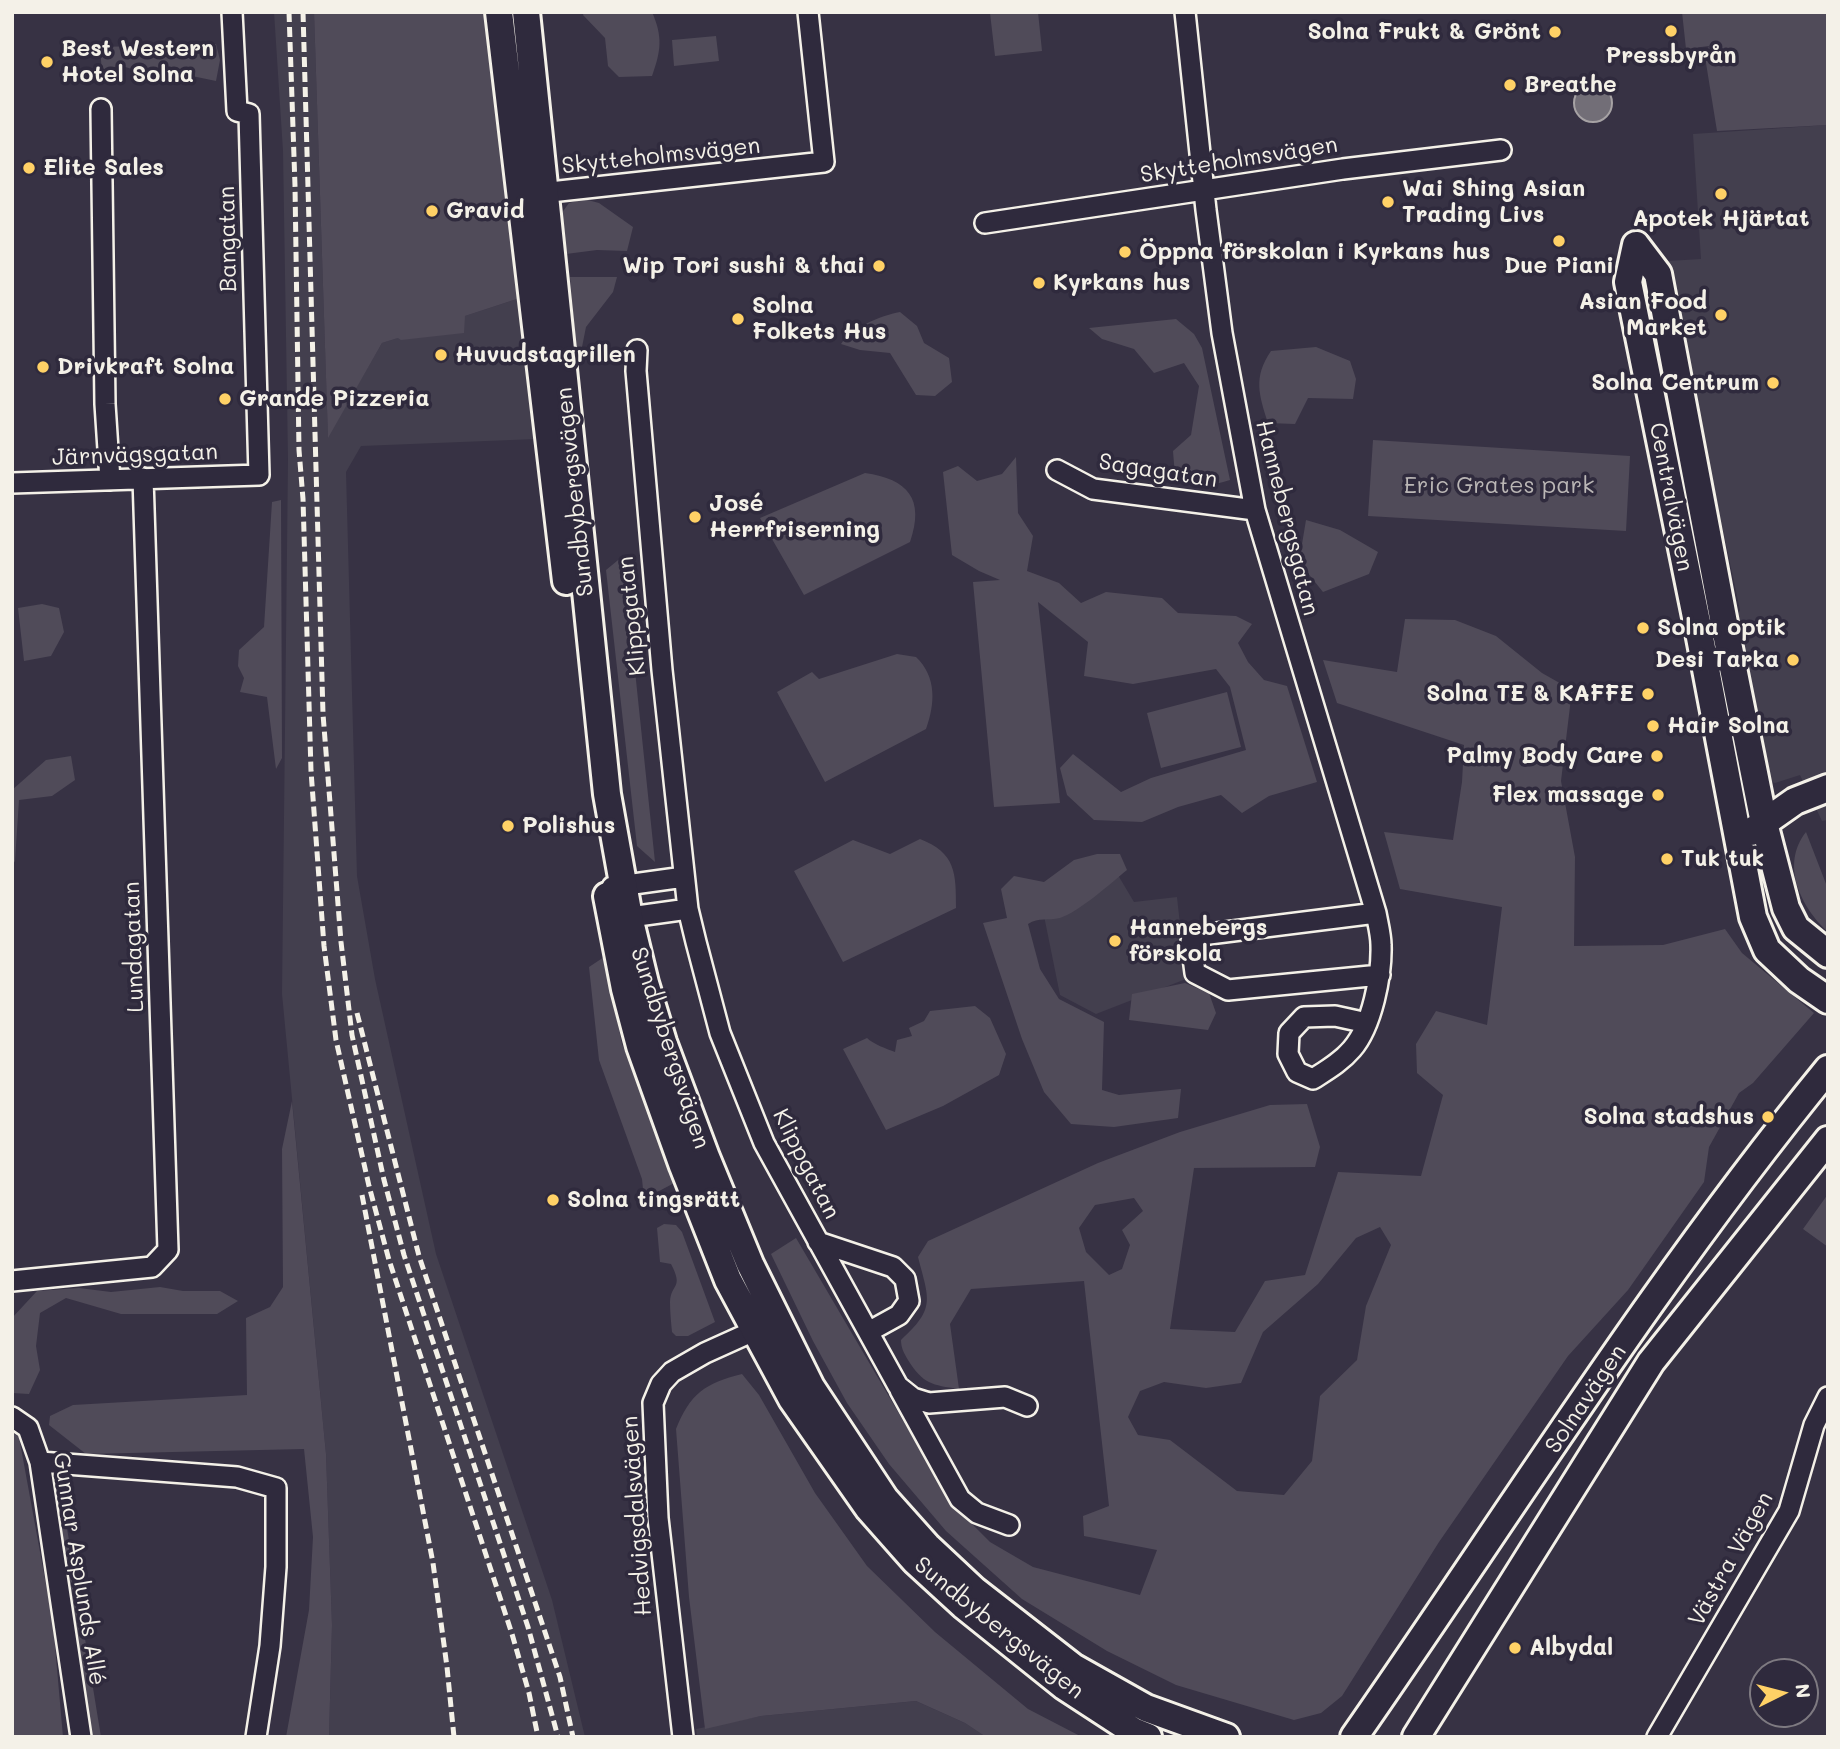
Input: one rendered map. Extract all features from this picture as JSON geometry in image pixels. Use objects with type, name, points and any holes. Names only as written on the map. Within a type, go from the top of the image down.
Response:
[{"type":"main road","name":"Sundbybergsvägen","points":[[499,12],[533,194]]},
{"type":"main road","name":"Sundbybergsvägen","points":[[526,12],[533,194],[592,796],[621,918],[625,989],[640,1046],[728,1280],[766,1325],[811,1387],[885,1499],[927,1546],[974,1590],[1073,1667],[1146,1707],[1226,1737]]},
{"type":"main road","name":"Centralvägen","points":[[1828,954],[1796,928],[1786,908],[1765,823],[1711,559],[1658,274],[1636,245],[1628,282],[1753,917],[1767,950],[1799,980],[1828,1000]]},
{"type":"main road","points":[[1739,840],[1795,801],[1828,788]]},
{"type":"main road","name":"Solnavägen","points":[[1354,1737],[1594,1385],[1722,1204],[1828,1069]]},
{"type":"main road","name":"Solnavägen","points":[[1416,1737],[1651,1362],[1823,1150]]},
{"type":"main road","name":"Sundbybergsvägen","points":[[766,1325],[792,1399],[869,1510],[915,1561],[963,1605],[1065,1686],[1133,1731],[1148,1737]]},
{"type":"street","name":"Bangatan","points":[[232,12],[237,111],[249,114],[259,475]]},
{"type":"street","name":"Skytteholmsvägen","points":[[533,194],[824,162],[808,12]]},
{"type":"street","name":"Hannebergsgatan","points":[[1185,12],[1222,333],[1239,435],[1255,510],[1376,913],[1381,942],[1380,975],[1367,1023]]},
{"type":"street","points":[[101,109],[105,404],[110,480]]},
{"type":"street","name":"Skytteholmsvägen","points":[[985,223],[1343,169],[1502,150]]},
{"type":"street","name":"Klippgatan","points":[[637,350],[636,371],[652,568],[684,877],[688,909],[720,1033],[764,1143],[870,1331],[960,1499],[977,1513],[1009,1524]]},
{"type":"street","name":"Sagagatan","points":[[1057,470],[1093,489],[1255,510]]},
{"type":"street","name":"Järnvägsgatan","points":[[12,484],[259,475]]},
{"type":"street","name":"Lundagatan","points":[[12,1280],[152,1267],[168,1250],[143,478]]},
{"type":"street","points":[[614,887],[684,877]]},
{"type":"street","points":[[621,918],[688,909]]},
{"type":"street","points":[[1376,913],[1201,935],[1191,942],[1195,973],[1228,989],[1380,975]]},
{"type":"street","name":"Klippgatan","points":[[818,1242],[893,1267],[905,1279],[909,1301],[899,1315],[870,1331]]},
{"type":"street","name":"Hedvigsdalsvägen","points":[[683,1737],[658,1518],[653,1403],[660,1384],[672,1373],[705,1353],[766,1325]]},
{"type":"street","points":[[898,1386],[913,1398],[929,1403],[1005,1396],[1027,1406]]},
{"type":"street","name":"Västra Vägen","points":[[1657,1737],[1789,1511],[1814,1425],[1828,1397]]},
{"type":"street","name":"Gunnar Asplunds Allé","points":[[12,1417],[28,1427],[40,1462],[80,1737]]},
{"type":"street","points":[[40,1462],[237,1477],[276,1488],[276,1567],[270,1646],[256,1737]]},
{"type":"shaded area","points":[[274,12],[314,12],[328,436],[382,343],[520,298],[536,439],[361,446],[346,472],[357,876],[375,979],[436,1254],[552,1600],[585,1737],[329,1737],[332,1625],[326,1454],[282,994],[288,460],[283,151]]},
{"type":"shaded area","points":[[1593,84],[1606,90],[1612,103],[1606,116],[1593,122],[1580,116],[1574,103],[1580,90]]},
{"type":"shaded area","name":"Solna Centrum","points":[[1828,125],[1828,820],[1822,821],[1800,775],[1775,783],[1769,781],[1766,771],[1768,764],[1747,678],[1730,628],[1740,610],[1711,474],[1698,466],[1692,441],[1702,427],[1668,261],[1701,259],[1693,134]]},
{"type":"shaded area","name":"Hannebergs förskola","points":[[1109,860],[1134,902],[1177,897],[1186,979],[1096,1014],[1060,995],[1041,901]]},
{"type":"shaded area","points":[[916,1701],[965,1723],[986,1737],[697,1737],[696,1729],[761,1716]]},
{"type":"green space","points":[[314,12],[487,12],[520,298],[465,316],[464,333],[401,340],[398,338],[382,343],[328,438]]},
{"type":"green space","points":[[584,12],[652,12],[658,29],[659,44],[652,76],[619,77],[608,66],[605,38],[583,15]]},
{"type":"green space","points":[[1038,12],[1042,51],[995,56],[990,13]]},
{"type":"green space","points":[[1682,12],[1828,12],[1828,125],[1717,131],[1705,57],[1709,46],[1686,49]]},
{"type":"green space","points":[[716,36],[719,61],[674,66],[672,40]]},
{"type":"green space","points":[[216,44],[220,60],[216,81],[192,76],[174,77],[166,83],[147,82],[132,69],[120,66],[102,73],[100,47]]},
{"type":"green space","points":[[584,199],[599,203],[633,227],[627,251],[597,250],[566,254],[561,214],[569,203]]},
{"type":"green space","points":[[570,277],[617,277],[613,292],[586,327],[582,347],[576,348]]},
{"type":"green space","points":[[900,312],[917,326],[924,343],[949,358],[952,382],[935,396],[916,395],[890,353],[860,350],[841,344],[852,332],[867,323]]},
{"type":"green space","points":[[1176,319],[1194,334],[1202,348],[1230,480],[1202,484],[1175,476],[1173,451],[1191,435],[1199,386],[1184,363],[1154,373],[1134,349],[1102,339],[1089,328]]},
{"type":"green space","points":[[1316,347],[1350,361],[1356,379],[1353,399],[1308,398],[1295,424],[1268,423],[1259,386],[1265,360],[1271,351]]},
{"type":"green space","name":"Eric Grates park","points":[[1373,440],[1630,456],[1626,531],[1368,516]]},
{"type":"green space","points":[[1016,457],[1018,513],[1033,536],[1027,571],[1059,583],[1081,603],[1106,592],[1162,598],[1178,613],[1236,616],[1252,624],[1238,643],[1248,662],[1264,680],[1287,686],[1317,782],[1269,796],[1242,813],[1221,795],[1178,807],[1142,822],[1094,820],[1067,795],[1060,768],[1073,754],[1121,792],[1151,778],[1246,750],[1230,687],[1216,669],[1133,684],[1084,676],[1088,642],[1038,602],[1060,803],[994,807],[973,582],[1000,580],[952,555],[943,472],[958,466],[977,481],[1002,474]]},
{"type":"green space","points":[[865,473],[892,480],[909,494],[914,503],[915,514],[910,542],[804,595],[760,518]]},
{"type":"green space","points":[[281,500],[282,758],[276,769],[267,697],[240,692],[244,678],[238,666],[239,650],[264,627],[272,502]]},
{"type":"green space","points":[[1306,520],[1340,530],[1378,552],[1369,574],[1323,592],[1299,562]]},
{"type":"green space","points":[[623,556],[655,862],[637,846],[606,570]]},
{"type":"green space","points":[[42,604],[59,608],[64,632],[51,656],[24,661],[18,608]]},
{"type":"green space","points":[[1405,619],[1455,620],[1496,636],[1542,673],[1572,690],[1561,781],[1575,857],[1574,946],[1663,945],[1725,929],[1742,953],[1814,1013],[1753,1083],[1739,1093],[1709,1147],[1704,1182],[1628,1290],[1568,1356],[1439,1542],[1342,1696],[1321,1713],[1294,1720],[1176,1685],[1107,1651],[1022,1599],[946,1531],[889,1464],[847,1403],[813,1341],[771,1254],[796,1238],[952,1504],[990,1542],[1033,1567],[1140,1595],[1157,1550],[1084,1536],[1083,1516],[1109,1506],[1084,1281],[971,1289],[950,1324],[959,1389],[924,1379],[913,1368],[902,1348],[901,1340],[920,1320],[927,1303],[918,1257],[928,1241],[1098,1163],[1180,1132],[1270,1105],[1307,1104],[1320,1147],[1315,1167],[1194,1168],[1170,1329],[1235,1332],[1265,1281],[1305,1275],[1338,1172],[1421,1176],[1443,1095],[1417,1073],[1416,1044],[1436,1011],[1487,1025],[1502,907],[1400,889],[1384,832],[1453,840],[1462,782],[1464,745],[1337,703],[1323,660],[1397,672]],"holes":[[[1134,1198],[1143,1211],[1122,1230],[1130,1245],[1122,1269],[1109,1275],[1086,1252],[1079,1228],[1095,1205]],[[1380,1227],[1391,1245],[1366,1306],[1357,1360],[1320,1396],[1312,1461],[1284,1495],[1237,1491],[1170,1440],[1138,1435],[1128,1417],[1140,1391],[1164,1382],[1206,1388],[1241,1383],[1263,1332],[1318,1284],[1356,1238]]]},
{"type":"green space","points":[[897,654],[916,657],[928,673],[932,701],[926,729],[825,782],[777,692],[812,672],[819,679]]},
{"type":"green space","points":[[1227,692],[1241,747],[1161,768],[1147,713]]},
{"type":"green space","points":[[71,756],[75,780],[52,796],[19,800],[15,861],[12,866],[12,790],[46,760]]},
{"type":"green space","points":[[1806,832],[1828,889],[1828,932],[1802,898],[1794,872],[1798,845]]},
{"type":"green space","points":[[920,839],[941,851],[952,866],[956,908],[843,962],[794,871],[853,840],[890,854]]},
{"type":"green space","points":[[1097,854],[1120,854],[1127,870],[1068,915],[1028,924],[1040,969],[1059,999],[1104,1022],[1102,1090],[1119,1095],[1181,1089],[1178,1118],[1114,1127],[1071,1124],[1044,1092],[1022,1039],[983,923],[1007,918],[1001,889],[1014,876],[1044,882],[1074,860]]},
{"type":"green space","points":[[604,957],[622,1044],[678,1181],[644,1199],[642,1179],[599,1060],[589,967]]},
{"type":"green space","points":[[1185,983],[1209,993],[1216,1013],[1208,1030],[1129,1020],[1132,994]]},
{"type":"green space","points":[[975,1006],[990,1018],[1006,1054],[999,1075],[943,1106],[886,1130],[843,1049],[867,1038],[895,1052],[897,1040],[912,1036],[909,1028],[924,1021],[930,1011]]},
{"type":"green space","points":[[292,1101],[326,1454],[332,1625],[329,1737],[286,1737],[309,1610],[313,1537],[304,1449],[86,1454],[49,1425],[50,1416],[73,1405],[247,1395],[246,1318],[270,1307],[283,1287],[282,1149]]},
{"type":"green space","points":[[1828,1194],[1828,1247],[1803,1229]]},
{"type":"green space","points":[[664,1224],[676,1225],[682,1232],[715,1322],[688,1336],[676,1336],[672,1332],[670,1302],[677,1282],[671,1264],[660,1262],[657,1228]]},
{"type":"green space","points":[[160,1287],[183,1291],[220,1291],[238,1301],[217,1314],[121,1314],[66,1298],[40,1313],[36,1346],[40,1370],[29,1394],[12,1393],[12,1318],[37,1291],[79,1288],[111,1292]]},
{"type":"green space","points":[[742,1374],[759,1395],[815,1493],[867,1566],[935,1632],[1028,1709],[1082,1737],[986,1737],[965,1723],[916,1701],[761,1716],[705,1729],[689,1597],[676,1429],[687,1407],[700,1392],[718,1381]]},
{"type":"green space","points":[[12,1432],[19,1437],[53,1623],[63,1737],[12,1737]]},
{"type":"green space","points":[[58,1473],[101,1737],[89,1737],[47,1475]]},
{"type":"railway","points":[[289,12],[299,450],[303,499],[311,771],[324,946],[336,1040],[369,1186],[389,1260],[512,1634],[538,1737]]},
{"type":"railway","points":[[303,12],[323,714],[341,942],[352,1035],[384,1180],[404,1255],[528,1627],[558,1737]]},
{"type":"railway","points":[[357,1013],[419,1256],[560,1677],[573,1737]]},
{"type":"railway","points":[[362,1195],[433,1563],[454,1737]]},
{"type":"place","name":"Pressbyrån","points":[[1671,31]]},
{"type":"place","name":"Solna Frukt & Grönt","points":[[1555,32]]},
{"type":"place","name":"Best Western Hotel Solna","points":[[47,62]]},
{"type":"place","name":"Breathe","points":[[1510,85]]},
{"type":"place","name":"Elite Sales","points":[[29,168]]},
{"type":"place","name":"Apotek Hjärtat","points":[[1721,194]]},
{"type":"place","name":"Wai Shing Asian Trading Livs","points":[[1388,202]]},
{"type":"place","name":"Gravid","points":[[432,211]]},
{"type":"place","name":"Due Piani","points":[[1559,241]]},
{"type":"place","name":"Öppna förskolan i Kyrkans hus","points":[[1125,252]]},
{"type":"place","name":"Wip Tori sushi & thai","points":[[879,266]]},
{"type":"place","name":"Kyrkans hus","points":[[1039,283]]},
{"type":"place","name":"Asian Food Market","points":[[1721,315]]},
{"type":"place","name":"Solna Folkets Hus","points":[[738,319]]},
{"type":"place","name":"Huvudstagrillen","points":[[441,355]]},
{"type":"place","name":"Drivkraft Solna","points":[[43,367]]},
{"type":"place","name":"Solna Centrum","points":[[1773,383]]},
{"type":"place","name":"Grande Pizzeria","points":[[225,399]]},
{"type":"place","name":"José Herrfriserning","points":[[695,517]]},
{"type":"place","name":"Solna optik","points":[[1643,628]]},
{"type":"place","name":"Desi Tarka","points":[[1793,660]]},
{"type":"place","name":"Solna TE & KAFFE","points":[[1648,694]]},
{"type":"place","name":"Hair Solna","points":[[1653,726]]},
{"type":"place","name":"Palmy Body Care","points":[[1657,756]]},
{"type":"place","name":"Flex massage","points":[[1658,795]]},
{"type":"place","name":"Polishus","points":[[508,826]]},
{"type":"place","name":"Tuk tuk","points":[[1667,859]]},
{"type":"place","name":"Hannebergs förskola","points":[[1115,941]]},
{"type":"place","name":"Solna stadshus","points":[[1768,1117]]},
{"type":"place","name":"Solna tingsrätt","points":[[553,1200]]},
{"type":"place","name":"Albydal","points":[[1515,1648]]}]
